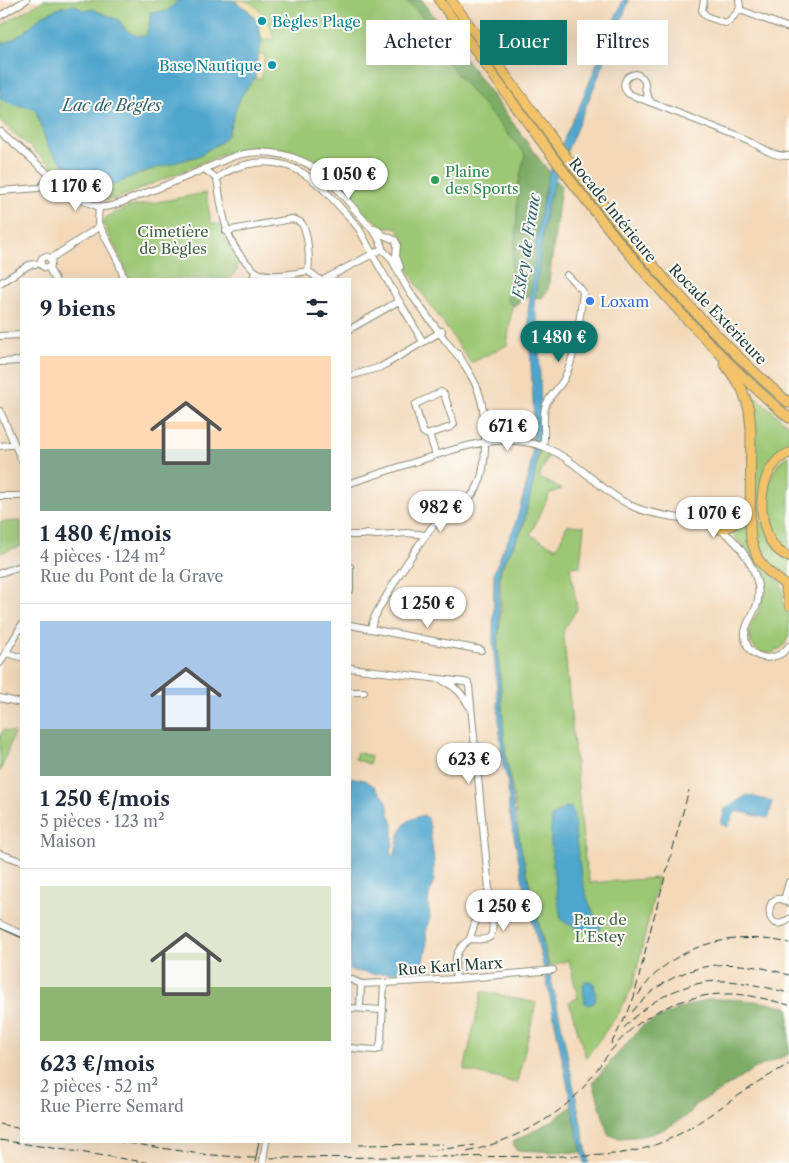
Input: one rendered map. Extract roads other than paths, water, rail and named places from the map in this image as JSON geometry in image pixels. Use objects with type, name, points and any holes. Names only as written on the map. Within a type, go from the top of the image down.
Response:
[{"type":"highway","name":"Rocade Intérieure","points":[[439,0],[564,172],[639,266],[709,343],[789,418]]},
{"type":"highway","name":"Rocade Extérieure","points":[[451,0],[570,161],[645,257],[716,334],[789,404]]},
{"type":"highway","points":[[716,334],[789,396]]},
{"type":"highway","points":[[709,343],[742,389],[749,409],[751,429],[750,534],[755,550],[763,565],[784,584],[788,592]]},
{"type":"highway","points":[[789,453],[776,461],[770,468],[762,494],[762,508],[768,536],[781,553],[789,557]]},
{"type":"highway","points":[[718,529],[724,529],[745,515],[750,499]]},
{"type":"main road","points":[[788,592],[789,606]]},
{"type":"street","points":[[0,16],[26,0]]},
{"type":"street","points":[[704,0],[702,10],[704,14],[721,22],[729,21],[740,10]]},
{"type":"street","points":[[739,0],[740,10]]},
{"type":"street","points":[[740,10],[789,28]]},
{"type":"street","points":[[652,103],[647,96],[646,84],[643,78],[636,74],[629,76],[624,83],[624,87],[633,96],[748,140],[772,154],[789,157],[789,152]]},
{"type":"street","points":[[0,131],[73,196],[94,210],[99,208],[112,210],[227,159],[252,153],[276,153],[294,158],[324,174],[378,236],[407,288],[460,357],[473,378],[481,398],[485,442],[483,470],[476,489],[464,502],[447,510],[425,536],[394,583],[371,629]]},
{"type":"street","points":[[217,179],[226,171],[259,163],[282,165],[301,172],[322,187],[358,229],[423,342]]},
{"type":"street","points":[[206,169],[217,179],[226,230],[234,248],[254,275],[278,276],[308,271],[318,278]]},
{"type":"street","points":[[0,191],[38,188],[51,175]]},
{"type":"street","points":[[99,208],[99,227],[118,261],[122,278]]},
{"type":"street","points":[[226,230],[291,219],[298,221],[305,229],[309,258],[308,271]]},
{"type":"street","points":[[364,220],[397,242],[396,253],[398,261],[413,291],[441,332]]},
{"type":"street","points":[[41,263],[44,257],[50,258],[99,227]]},
{"type":"street","points":[[383,248],[384,239],[388,237]]},
{"type":"street","points":[[327,278],[383,248]]},
{"type":"street","points":[[383,248],[392,253],[396,250]]},
{"type":"street","points":[[48,267],[51,263],[50,258]]},
{"type":"street","points":[[41,263],[43,267],[48,267]]},
{"type":"street","points":[[0,283],[29,265],[41,263]]},
{"type":"street","points":[[48,267],[54,278]]},
{"type":"street","points":[[541,446],[544,440],[544,413],[546,405],[563,381],[571,361],[577,336],[583,293],[567,275]]},
{"type":"street","points":[[351,327],[399,300]]},
{"type":"street","points":[[351,376],[381,367],[441,332]]},
{"type":"street","points":[[0,336],[20,335]]},
{"type":"street","points":[[0,362],[20,361]]},
{"type":"street","points":[[442,393],[444,394],[454,424],[429,434],[423,432],[416,406],[418,402],[442,393]]},
{"type":"street","points":[[0,411],[20,457]]},
{"type":"street","points":[[429,434],[436,455]]},
{"type":"street","points":[[351,484],[468,445],[485,442],[514,441],[541,446],[566,458],[613,494],[634,507],[657,515],[703,523],[718,529],[730,538],[745,555],[753,569],[758,590],[757,604],[748,623],[745,635],[746,642],[760,656],[767,658],[779,656],[789,646]]},
{"type":"street","points":[[0,446],[14,444]]},
{"type":"street","points":[[0,496],[20,496]]},
{"type":"street","points":[[351,535],[408,533],[425,536]]},
{"type":"street","points":[[0,573],[20,566]]},
{"type":"street","points":[[351,625],[481,650]]},
{"type":"street","points":[[0,663],[20,628]]},
{"type":"street","points":[[6,653],[20,657]]},
{"type":"street","points":[[351,668],[468,683],[494,931],[490,937],[484,940],[470,939],[463,944],[458,951],[455,968],[456,979]]},
{"type":"street","points":[[437,679],[454,687],[465,698],[472,712]]},
{"type":"street","points":[[351,692],[364,692]]},
{"type":"street","points":[[0,698],[20,704]]},
{"type":"street","points":[[0,854],[20,860]]},
{"type":"street","points":[[789,882],[787,902],[780,899],[773,902],[769,908],[769,916],[774,922],[784,922],[789,919]]},
{"type":"street","points":[[470,939],[473,926],[489,889]]},
{"type":"street","points":[[0,924],[20,934]]},
{"type":"street","name":"Rue Karl Marx","points":[[351,979],[361,984],[384,983],[456,979],[551,970]]},
{"type":"street","points":[[351,1048],[379,1049],[382,1041],[384,983]]},
{"type":"street","points":[[360,1008],[361,984]]},
{"type":"street","points":[[351,1008],[383,1010]]},
{"type":"street","points":[[263,1163],[266,1143]]},
{"type":"water","name":"Lac de Bègles","points":[[178,0],[232,0],[248,10],[259,27],[262,43],[258,54],[255,78],[241,96],[228,134],[221,142],[198,156],[150,170],[130,177],[120,183],[104,185],[87,182],[60,161],[48,147],[35,109],[12,104],[0,98],[0,44],[10,41],[25,31],[42,16],[61,7],[76,5],[84,11],[92,9],[119,20],[130,33],[146,36],[150,12],[167,11]]},
{"type":"water","points":[[623,0],[629,0],[622,20],[615,20]]},
{"type":"water","points":[[596,65],[603,65],[556,177],[547,206],[534,306],[538,321],[541,408],[540,438],[534,480],[522,528],[500,569],[497,645],[506,762],[515,820],[559,1014],[589,1163],[584,1163],[578,1137],[545,973],[524,887],[509,811],[508,787],[503,767],[501,746],[493,642],[494,572],[515,526],[528,479],[532,453],[534,419],[528,313],[539,219],[551,169]]},
{"type":"water","points":[[351,777],[365,780],[375,787],[387,801],[393,824],[391,851],[393,856],[395,855],[399,835],[407,822],[423,815],[428,818],[430,827],[434,879],[428,903],[430,917],[426,932],[427,947],[422,962],[413,970],[373,974],[351,970]]},
{"type":"water","points":[[747,795],[772,802],[769,817],[737,811],[733,814],[727,827],[721,824],[725,809]]},
{"type":"water","points":[[565,807],[571,808],[573,811],[584,887],[595,916],[602,927],[599,931],[579,928],[561,919],[553,868],[551,829],[552,816]]},
{"type":"water","points":[[586,981],[594,984],[596,999],[594,1003],[587,1005],[585,1003],[583,985]]},
{"type":"tram line","points":[[0,928],[20,937]]},
{"type":"tram line","points":[[255,1163],[259,1143]]},
{"type":"railway","points":[[611,1044],[634,997],[689,790]]},
{"type":"railway","points":[[638,995],[652,978],[668,964],[685,953],[704,945],[746,938],[789,943]]},
{"type":"railway","points":[[632,1012],[654,990],[694,969],[709,966],[740,965],[765,968],[789,975]]},
{"type":"railway","points":[[624,1028],[634,1017],[658,999],[699,983],[729,981],[752,984],[789,993]]},
{"type":"railway","points":[[467,1152],[521,1133],[559,1110],[582,1089],[626,1034],[639,1023],[668,1006],[700,996],[716,994],[754,997],[789,1005]]},
{"type":"railway","points":[[129,1143],[200,1154],[250,1158],[584,1156],[613,1154],[642,1149],[675,1136],[697,1124],[789,1064]]},
{"type":"railway","points":[[0,1124],[20,1129]]},
{"type":"railway","points":[[0,1140],[151,1163]]},
{"type":"railway","points":[[358,1145],[443,1144]]},
{"type":"railway","points":[[435,1150],[475,1145]]},
{"type":"place","name":"Bègles Plage","points":[[262,21]]},
{"type":"place","name":"Base Nautique","points":[[272,65]]},
{"type":"place","name":"Plaine des Sports","points":[[435,180]]},
{"type":"place","name":"Loxam","points":[[590,301]]},
{"type":"park label","name":"Cimetière de Bègles","points":[[173,240]]},
{"type":"park label","name":"Parc de L'Estey","points":[[600,928]]},
{"type":"water label","name":"Estey de Franc","points":[[526,246]]}]
